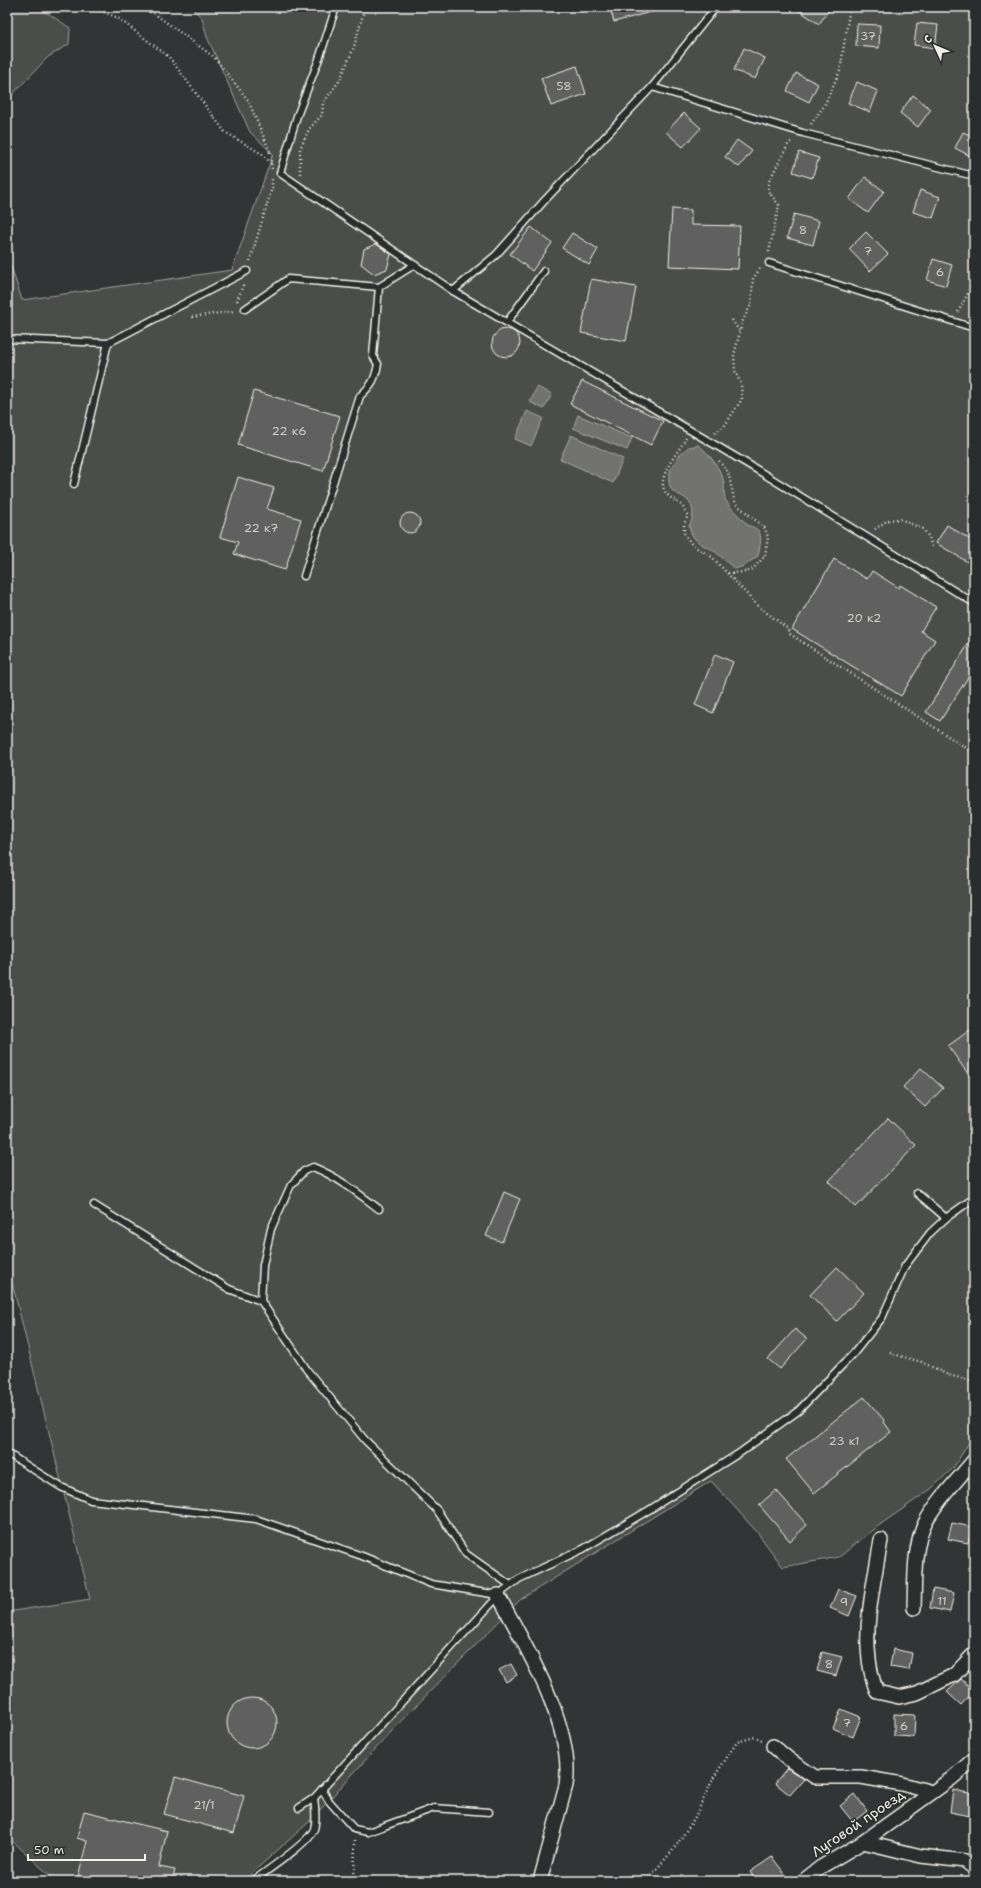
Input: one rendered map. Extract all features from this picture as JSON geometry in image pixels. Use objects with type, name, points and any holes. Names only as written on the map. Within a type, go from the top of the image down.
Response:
[{"type":"street","points":[[914,1608],[919,1541],[925,1524],[936,1505],[974,1460]]},
{"type":"street","points":[[881,1540],[868,1619],[868,1658],[870,1675],[877,1692],[899,1697],[917,1693],[954,1675],[974,1654]]},
{"type":"street","points":[[498,1595],[546,1689],[565,1744],[568,1759],[566,1785],[540,1881]]},
{"type":"street","name":"Луговой проезд","points":[[773,1746],[791,1761],[815,1777],[861,1777],[902,1784],[932,1792]]},
{"type":"street","name":"Луговой проезд","points":[[803,1881],[821,1867],[863,1842],[951,1779],[974,1759]]},
{"type":"street","points":[[863,1842],[921,1856],[965,1861],[974,1868]]},
{"type":"lane","points":[[336,7],[319,59],[297,116],[280,173],[453,291],[703,438],[974,603]]},
{"type":"lane","points":[[453,291],[496,255],[545,200],[652,87],[716,7]]},
{"type":"lane","points":[[652,87],[803,133],[974,176]]},
{"type":"lane","points":[[769,263],[974,328]]},
{"type":"lane","points":[[245,309],[288,279],[379,287],[414,265]]},
{"type":"lane","points":[[507,322],[544,270]]},
{"type":"lane","points":[[7,339],[108,343],[247,271]]},
{"type":"lane","points":[[304,576],[360,396],[369,388],[376,378],[378,364],[373,356],[379,287]]},
{"type":"lane","points":[[74,484],[108,343]]},
{"type":"lane","points":[[261,1301],[263,1265],[271,1229],[291,1185],[304,1171],[313,1167],[324,1171],[354,1189],[379,1210]]},
{"type":"lane","points":[[917,1193],[946,1218]]},
{"type":"lane","points":[[299,1808],[314,1798],[498,1595],[510,1585],[583,1549],[649,1510],[741,1452],[798,1410],[854,1353],[882,1318],[905,1266],[930,1233],[946,1218],[974,1198]]},
{"type":"lane","points":[[94,1205],[228,1289],[261,1301],[307,1370],[364,1440],[437,1510],[466,1554],[510,1585]]},
{"type":"lane","points":[[7,1453],[61,1487],[91,1500],[256,1519],[362,1556],[431,1584],[498,1595]]},
{"type":"lane","points":[[322,1789],[329,1801],[354,1829],[368,1832],[434,1808],[489,1812]]},
{"type":"lane","points":[[253,1881],[304,1842],[314,1830],[316,1816],[314,1798]]},
{"type":"path","points":[[93,7],[118,18],[169,58],[225,132],[262,154],[280,173]]},
{"type":"path","points":[[138,7],[152,12],[214,57],[248,100],[270,152],[272,188],[234,311]]},
{"type":"path","points":[[300,186],[300,149],[309,129],[322,115],[323,103],[340,80],[354,47],[365,7]]},
{"type":"path","points":[[703,438],[718,431],[725,425],[742,399],[741,384],[735,371],[734,355],[743,320],[751,305],[753,279],[757,271],[769,263]]},
{"type":"path","points":[[953,321],[974,282]]},
{"type":"path","points":[[192,317],[245,309]]},
{"type":"path","points":[[732,320],[740,332]]},
{"type":"path","points":[[686,438],[665,470],[664,485],[665,492],[671,498],[680,502],[688,516],[684,524],[684,533],[692,545],[712,557],[728,572],[759,607],[787,628],[790,634],[974,753]]},
{"type":"path","points":[[684,442],[690,442]]},
{"type":"path","points":[[717,458],[728,472],[735,503],[765,528],[768,537],[765,556],[753,569],[746,572],[728,572]]},
{"type":"path","points":[[864,536],[888,520],[900,519],[923,529],[929,536],[932,547]]},
{"type":"path","points":[[890,1353],[922,1362],[948,1375],[974,1381]]},
{"type":"path","points":[[646,1881],[674,1849],[694,1819],[714,1777],[737,1742],[755,1737],[773,1746]]},
{"type":"path","points":[[354,1829],[356,1848],[354,1881]]},
{"type":"shaded area","points":[[7,7],[41,10],[70,28],[69,44],[48,57],[7,100]]},
{"type":"shaded area","points":[[191,7],[974,7],[974,1434],[954,1467],[931,1489],[881,1524],[839,1557],[783,1567],[757,1532],[711,1481],[521,1599],[401,1721],[308,1823],[243,1881],[56,1881],[7,1836],[7,1612],[90,1599],[7,1262],[7,254],[22,300],[232,270],[273,154],[250,132],[207,37],[202,18]]},
{"type":"shaded area","points":[[537,387],[552,394],[544,409],[530,402]]},
{"type":"shaded area","points":[[527,411],[543,418],[531,446],[515,439]]},
{"type":"shaded area","points":[[578,415],[632,438],[627,450],[573,428]]},
{"type":"shaded area","points":[[571,435],[623,459],[613,483],[560,459]]},
{"type":"shaded area","points":[[698,445],[710,456],[718,467],[723,478],[724,494],[728,504],[749,526],[758,530],[760,534],[761,542],[758,556],[744,566],[735,569],[713,550],[697,541],[689,526],[693,515],[691,504],[685,498],[673,491],[669,485],[670,473],[676,460],[684,450]]},
{"type":"building","points":[[610,7],[654,7],[654,11],[614,22]]},
{"type":"building","points":[[794,7],[831,7],[819,24]]},
{"type":"building","points":[[917,23],[938,25],[935,48],[914,45]]},
{"type":"building","points":[[857,24],[880,25],[879,48],[856,46]]},
{"type":"building","points":[[744,48],[765,58],[755,79],[734,70]]},
{"type":"building","points":[[577,66],[586,94],[551,106],[541,78]]},
{"type":"building","points":[[796,73],[818,84],[809,102],[787,91]]},
{"type":"building","points":[[857,82],[878,91],[870,112],[848,103]]},
{"type":"building","points":[[913,95],[931,109],[918,127],[900,113]]},
{"type":"building","points":[[684,113],[701,128],[683,147],[666,132]]},
{"type":"building","points":[[963,132],[974,137],[974,158],[955,148]]},
{"type":"building","points":[[737,140],[752,151],[739,167],[725,157]]},
{"type":"building","points":[[799,152],[819,158],[812,178],[793,172]]},
{"type":"building","points":[[865,177],[884,191],[868,213],[849,199]]},
{"type":"building","points":[[920,190],[940,197],[933,218],[913,212]]},
{"type":"building","points":[[672,209],[691,210],[691,225],[740,226],[738,269],[669,266]]},
{"type":"building","points":[[794,214],[819,221],[813,245],[787,238]]},
{"type":"building","points":[[531,227],[552,243],[532,271],[510,254]]},
{"type":"building","points":[[866,232],[888,254],[870,271],[849,249]]},
{"type":"building","points":[[572,233],[598,249],[589,265],[562,248]]},
{"type":"building","points":[[376,244],[391,254],[387,269],[374,274],[361,264],[364,249]]},
{"type":"building","points":[[933,259],[952,265],[946,286],[927,280]]},
{"type":"building","points":[[591,279],[636,287],[626,341],[581,333]]},
{"type":"building","points":[[506,329],[516,333],[520,343],[516,353],[506,357],[496,353],[492,343],[496,333]]},
{"type":"building","points":[[582,381],[663,421],[651,445],[570,404]]},
{"type":"building","points":[[254,391],[340,416],[323,471],[238,445]]},
{"type":"building","points":[[238,477],[274,488],[267,509],[301,519],[285,570],[234,554],[238,542],[220,537]]},
{"type":"building","points":[[410,513],[417,516],[420,523],[417,530],[410,533],[403,530],[400,523],[403,516]]},
{"type":"building","points":[[947,525],[974,542],[974,566],[936,543]]},
{"type":"building","points":[[834,559],[867,579],[872,571],[899,588],[900,585],[936,607],[921,631],[935,640],[901,696],[792,629]]},
{"type":"building","points":[[974,635],[974,668],[940,721],[926,712]]},
{"type":"building","points":[[715,654],[733,662],[713,713],[695,705]]},
{"type":"building","points":[[974,1027],[974,1082],[948,1046]]},
{"type":"building","points":[[921,1068],[943,1088],[925,1107],[903,1087]]},
{"type":"building","points":[[888,1118],[916,1145],[856,1207],[829,1181]]},
{"type":"building","points":[[504,1192],[520,1199],[502,1242],[486,1236]]},
{"type":"building","points":[[837,1267],[864,1293],[837,1321],[810,1295]]},
{"type":"building","points":[[795,1329],[807,1339],[780,1369],[768,1359]]},
{"type":"building","points":[[864,1397],[885,1421],[884,1422],[891,1432],[814,1493],[786,1459]]},
{"type":"building","points":[[776,1490],[807,1525],[790,1541],[759,1505]]},
{"type":"building","points":[[952,1523],[972,1527],[968,1543],[948,1539]]},
{"type":"building","points":[[838,1589],[857,1596],[849,1616],[830,1608]]},
{"type":"building","points":[[933,1589],[954,1593],[950,1612],[930,1608]]},
{"type":"building","points":[[893,1649],[912,1653],[909,1670],[890,1667]]},
{"type":"building","points":[[822,1652],[842,1657],[836,1676],[817,1671]]},
{"type":"building","points":[[511,1664],[517,1675],[506,1682],[499,1670]]},
{"type":"building","points":[[961,1679],[974,1691],[961,1705],[947,1692]]},
{"type":"building","points":[[252,1698],[262,1700],[270,1705],[275,1713],[277,1723],[275,1733],[270,1741],[262,1746],[252,1748],[242,1746],[234,1741],[229,1733],[227,1723],[229,1713],[234,1705],[242,1700]]},
{"type":"building","points":[[841,1709],[861,1717],[853,1737],[833,1728]]},
{"type":"building","points":[[894,1714],[915,1715],[914,1737],[894,1736]]},
{"type":"building","points":[[787,1768],[804,1779],[790,1795],[775,1783]]},
{"type":"building","points":[[175,1777],[244,1796],[234,1833],[164,1814]]},
{"type":"building","points":[[953,1790],[974,1794],[970,1816],[950,1812]]},
{"type":"building","points":[[855,1794],[867,1811],[853,1822],[840,1806]]},
{"type":"building","points":[[84,1811],[167,1831],[159,1867],[175,1870],[172,1881],[77,1881],[87,1841],[77,1838]]},
{"type":"building","points":[[772,1857],[790,1881],[756,1881],[750,1872]]}]
